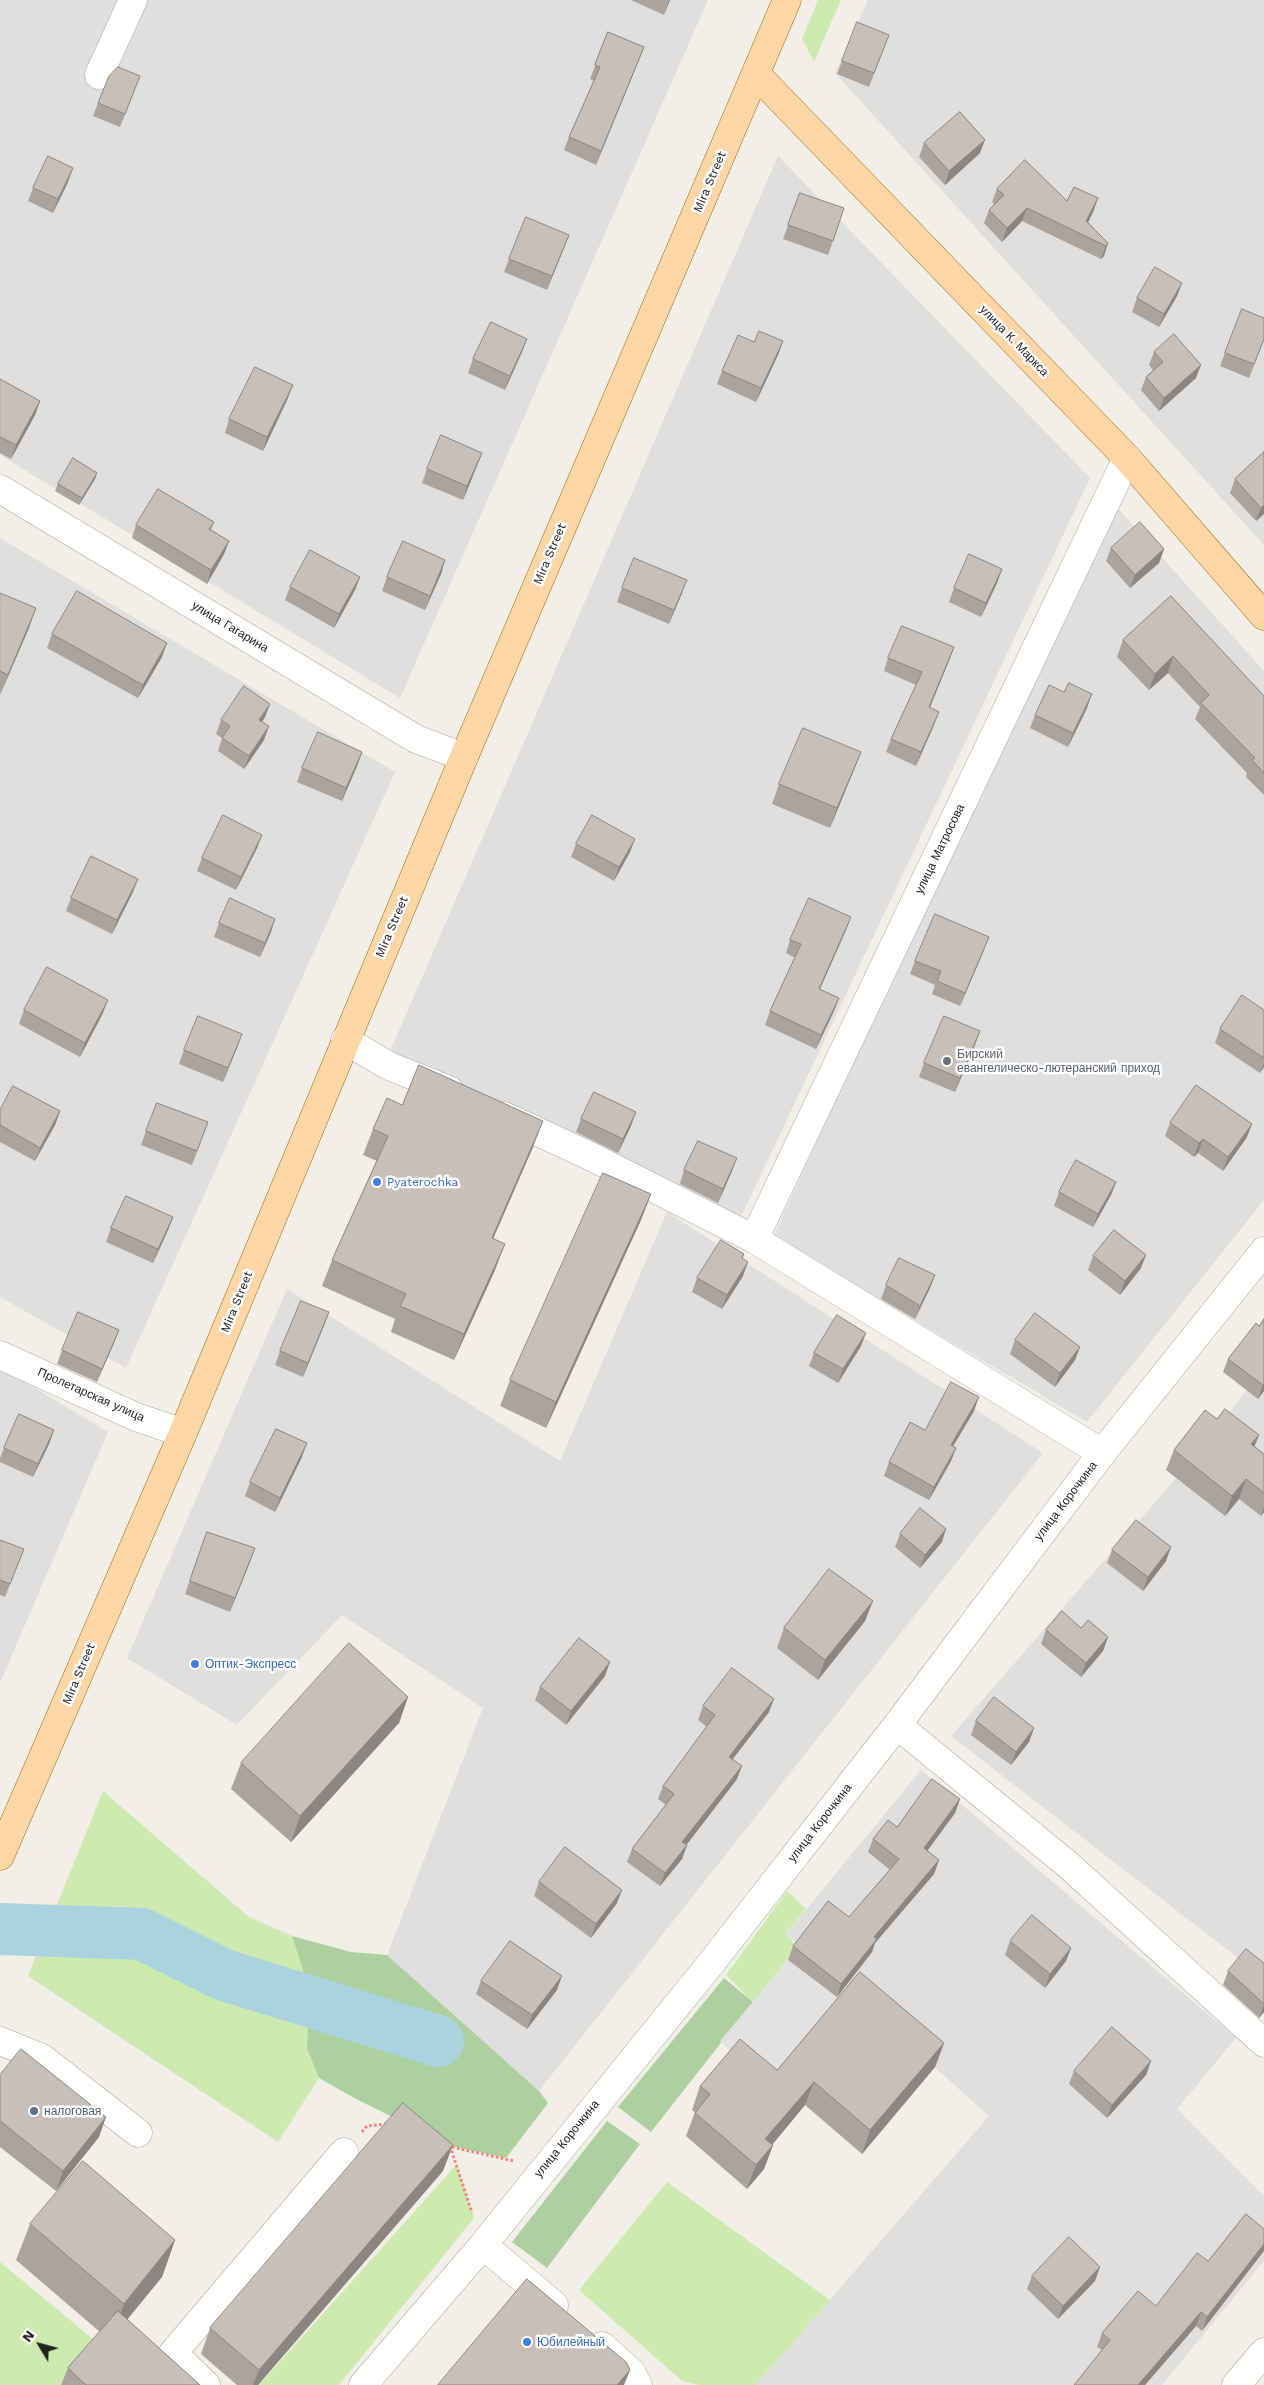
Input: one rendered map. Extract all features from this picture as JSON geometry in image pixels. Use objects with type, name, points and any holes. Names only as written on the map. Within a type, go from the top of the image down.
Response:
[{"type":"main road","name":"Mira Street","points":[[0,1856],[183,1433],[464,757],[788,0]]},
{"type":"main road","name":"улица К. Маркса","points":[[756,74],[1127,458],[1264,616]]},
{"type":"street","points":[[99,75],[133,0]]},
{"type":"street","name":"улица Матросова","points":[[754,1239],[1127,458]]},
{"type":"street","name":"улица Гагарина","points":[[0,489],[416,739],[464,757]]},
{"type":"street","points":[[345,1040],[389,1066],[428,1080],[476,1102],[592,1157],[754,1239],[1102,1453]]},
{"type":"street","name":"улица Корочкина","points":[[363,2385],[483,2244],[712,1962],[897,1726],[1102,1453],[1264,1251]]},
{"type":"street","name":"Пролетарская улица","points":[[0,1355],[136,1417],[183,1433]]},
{"type":"street","points":[[897,1726],[1066,1863],[1264,2043]]},
{"type":"street","points":[[0,2041],[42,2058],[138,2133]]},
{"type":"street","points":[[206,2385],[173,2353],[344,2152]]},
{"type":"street","points":[[483,2244],[630,2372],[638,2385]]},
{"type":"street","points":[[1236,2385],[1264,2352]]},
{"type":"path","points":[[344,2152],[367,2126],[396,2123]]},
{"type":"path","points":[[444,2142],[451,2146],[506,2158],[540,2173]]},
{"type":"path","points":[[451,2146],[483,2244]]},
{"type":"shaded area","points":[[0,0],[708,0],[400,698],[0,455]]},
{"type":"shaded area","points":[[868,0],[1264,0],[1264,545],[835,73]]},
{"type":"shaded area","points":[[778,156],[1090,478],[738,1223],[428,1080],[391,1049]]},
{"type":"shaded area","points":[[1114,504],[1264,671],[1264,1200],[1087,1422],[773,1237],[1092,540]]},
{"type":"shaded area","points":[[0,538],[395,772],[126,1368],[0,1297]]},
{"type":"shaded area","points":[[667,1212],[1043,1453],[539,2091],[387,1955],[483,1708],[342,1615],[237,1725],[127,1658],[287,1289],[560,1461]]},
{"type":"shaded area","points":[[1264,1366],[1264,1978],[951,1736],[1210,1439]]},
{"type":"shaded area","points":[[0,1367],[108,1432],[0,1683]]},
{"type":"shaded area","points":[[921,1770],[1236,2038],[1177,2109],[1264,2196],[1264,2261],[1162,2385],[756,2385],[989,2116],[786,1934]]},
{"type":"shaded area","points":[[788,1960],[819,1984],[828,1973],[852,1996],[773,2090],[720,2041]]},
{"type":"green space","points":[[818,0],[841,0],[814,62],[802,39]]},
{"type":"green space","points":[[103,1791],[249,1917],[292,1936],[309,1989],[307,2049],[319,2078],[278,2142],[28,1976]]},
{"type":"green space","points":[[787,1891],[806,1909],[786,1933],[797,1948],[753,2002],[726,1975]]},
{"type":"green space","points":[[292,1936],[351,1952],[387,1955],[539,2091],[548,2103],[506,2158],[451,2146],[356,2099],[319,2078],[307,2049],[309,1989]]},
{"type":"green space","points":[[724,1978],[753,2002],[651,2132],[618,2107]]},
{"type":"green space","points":[[607,2121],[640,2144],[547,2268],[512,2242]]},
{"type":"green space","points":[[457,2164],[474,2218],[339,2385],[259,2385]]},
{"type":"green space","points":[[667,2182],[830,2300],[756,2385],[699,2385],[682,2381],[579,2290]]},
{"type":"green space","points":[[0,2262],[99,2344],[67,2385],[0,2385]]},
{"type":"building","points":[[857,22],[889,35],[874,73],[842,61]]},
{"type":"building","points":[[608,32],[644,47],[601,151],[569,137],[600,67],[595,65]]},
{"type":"building","points":[[118,67],[140,76],[125,114],[98,103],[109,76]]},
{"type":"building","points":[[960,112],[985,140],[949,171],[924,143]]},
{"type":"building","points":[[48,156],[73,168],[58,199],[33,188]]},
{"type":"building","points":[[1025,160],[1067,201],[1074,187],[1098,198],[1086,221],[1108,243],[1106,246],[1027,208],[1007,228],[989,210],[1004,195],[997,189]]},
{"type":"building","points":[[800,193],[844,208],[833,241],[788,225]]},
{"type":"building","points":[[526,217],[569,235],[552,276],[509,259]]},
{"type":"building","points":[[1155,267],[1182,283],[1164,314],[1137,298]]},
{"type":"building","points":[[1242,309],[1264,318],[1264,339],[1254,364],[1225,353]]},
{"type":"building","points":[[491,322],[527,339],[510,376],[473,359]]},
{"type":"building","points":[[759,331],[783,341],[761,388],[722,371],[738,335],[754,342]]},
{"type":"building","points":[[1174,334],[1201,365],[1164,398],[1146,377],[1163,362],[1154,352]]},
{"type":"building","points":[[255,367],[293,385],[267,437],[229,419]]},
{"type":"building","points":[[0,379],[40,401],[16,445],[0,437]]},
{"type":"building","points":[[441,435],[482,453],[467,486],[427,469]]},
{"type":"building","points":[[1264,452],[1264,505],[1261,508],[1235,479]]},
{"type":"building","points":[[73,458],[97,473],[82,498],[58,484]]},
{"type":"building","points":[[158,489],[214,522],[209,529],[229,541],[211,570],[136,525]]},
{"type":"building","points":[[1140,522],[1164,549],[1135,575],[1111,548]]},
{"type":"building","points":[[403,541],[445,560],[430,596],[387,577]]},
{"type":"building","points":[[310,550],[360,577],[339,614],[290,587]]},
{"type":"building","points":[[969,554],[1002,569],[986,603],[954,588]]},
{"type":"building","points":[[634,558],[687,580],[674,610],[622,588]]},
{"type":"building","points":[[77,591],[167,643],[143,685],[52,634]]},
{"type":"building","points":[[0,593],[36,608],[8,675],[0,671]]},
{"type":"building","points":[[1171,596],[1264,696],[1264,773],[1252,760],[1255,758],[1201,703],[1209,695],[1173,656],[1155,674],[1123,640]]},
{"type":"building","points":[[902,626],[954,647],[929,707],[939,712],[921,752],[891,739],[922,672],[888,658]]},
{"type":"building","points":[[1069,683],[1092,694],[1073,733],[1035,715],[1049,685],[1064,692]]},
{"type":"building","points":[[244,686],[270,704],[259,720],[269,726],[249,756],[222,738],[230,726],[221,720]]},
{"type":"building","points":[[803,728],[861,752],[837,808],[779,784]]},
{"type":"building","points":[[318,732],[362,752],[346,788],[302,768]]},
{"type":"building","points":[[223,815],[262,835],[241,877],[202,858]]},
{"type":"building","points":[[592,815],[635,839],[619,867],[576,844]]},
{"type":"building","points":[[91,856],[138,879],[117,920],[71,898]]},
{"type":"building","points":[[230,898],[275,919],[265,943],[219,923]]},
{"type":"building","points":[[809,898],[851,917],[819,989],[839,998],[821,1035],[770,1011],[801,944],[790,940]]},
{"type":"building","points":[[935,914],[989,937],[965,993],[937,981],[941,971],[915,961]]},
{"type":"building","points":[[47,967],[108,1000],[85,1043],[24,1010]]},
{"type":"building","points":[[1242,995],[1264,1010],[1264,1058],[1220,1029]]},
{"type":"building","points":[[198,1016],[242,1034],[228,1068],[184,1050]]},
{"type":"building","name":"Бирский евангелическо-лютеранский приход","points":[[944,1016],[980,1031],[960,1078],[924,1063]]},
{"type":"building","points":[[419,1065],[543,1121],[492,1238],[505,1244],[464,1334],[400,1306],[406,1294],[332,1260],[388,1136],[373,1129],[387,1098],[402,1105]]},
{"type":"building","points":[[1196,1085],[1252,1124],[1228,1157],[1203,1139],[1199,1143],[1170,1123]]},
{"type":"building","points":[[13,1086],[60,1111],[40,1148],[0,1125],[0,1110]]},
{"type":"building","points":[[594,1092],[636,1112],[623,1139],[581,1119]]},
{"type":"building","points":[[157,1103],[208,1122],[197,1151],[146,1131]]},
{"type":"building","points":[[698,1141],[737,1158],[723,1189],[684,1170]]},
{"type":"building","points":[[1076,1160],[1116,1182],[1098,1214],[1059,1192]]},
{"type":"building","points":[[603,1173],[651,1194],[556,1402],[510,1380]]},
{"type":"building","points":[[126,1196],[173,1217],[158,1249],[111,1228]]},
{"type":"building","points":[[1114,1230],[1146,1255],[1125,1281],[1093,1256]]},
{"type":"building","points":[[721,1240],[744,1254],[742,1258],[748,1262],[727,1295],[697,1278]]},
{"type":"building","points":[[899,1258],[935,1275],[920,1306],[886,1285]]},
{"type":"building","points":[[301,1301],[329,1312],[308,1363],[280,1351]]},
{"type":"building","points":[[78,1312],[119,1330],[102,1369],[62,1350]]},
{"type":"building","points":[[1035,1313],[1080,1347],[1060,1373],[1015,1340]]},
{"type":"building","points":[[837,1315],[866,1333],[843,1369],[814,1353]]},
{"type":"building","points":[[1264,1319],[1263,1385],[1228,1359],[1256,1323],[1259,1326]]},
{"type":"building","points":[[951,1382],[979,1397],[951,1445],[956,1448],[934,1487],[889,1462],[910,1422],[925,1430]]},
{"type":"building","points":[[1225,1409],[1259,1435],[1251,1444],[1264,1454],[1264,1493],[1246,1479],[1232,1496],[1174,1450],[1205,1410],[1217,1419]]},
{"type":"building","points":[[19,1414],[54,1430],[38,1464],[4,1448]]},
{"type":"building","points":[[276,1429],[307,1443],[280,1498],[250,1482]]},
{"type":"building","points":[[920,1508],[946,1529],[925,1555],[900,1534]]},
{"type":"building","points":[[1136,1520],[1171,1547],[1148,1577],[1112,1550]]},
{"type":"building","points":[[207,1532],[255,1548],[235,1598],[190,1581]]},
{"type":"building","points":[[0,1540],[24,1549],[10,1584],[0,1580]]},
{"type":"building","points":[[829,1569],[873,1601],[825,1660],[784,1628]]},
{"type":"building","points":[[1062,1611],[1081,1628],[1088,1620],[1108,1637],[1086,1663],[1046,1630]]},
{"type":"building","points":[[579,1638],[610,1662],[571,1711],[540,1687]]},
{"type":"building","points":[[349,1643],[408,1697],[300,1816],[241,1763]]},
{"type":"building","points":[[732,1668],[774,1699],[729,1757],[742,1766],[682,1842],[687,1845],[665,1873],[632,1849],[674,1794],[663,1786],[715,1715],[703,1706]]},
{"type":"building","points":[[994,1697],[1034,1728],[1016,1752],[976,1721]]},
{"type":"building","points":[[932,1779],[960,1799],[924,1848],[939,1860],[874,1937],[877,1939],[841,1984],[793,1946],[828,1901],[849,1917],[899,1859],[873,1839],[888,1820],[897,1827]]},
{"type":"building","points":[[565,1847],[622,1890],[596,1924],[539,1882]]},
{"type":"building","points":[[1032,1915],[1071,1948],[1050,1974],[1010,1941]]},
{"type":"building","points":[[510,1941],[562,1976],[532,2015],[481,1981]]},
{"type":"building","points":[[1246,1949],[1264,1963],[1264,2004],[1228,1971]]},
{"type":"building","points":[[860,1972],[944,2043],[870,2130],[814,2082],[765,2139],[773,2145],[756,2165],[695,2113],[710,2094],[700,2086],[740,2039],[777,2070]]},
{"type":"building","points":[[1112,2027],[1151,2061],[1112,2105],[1074,2071]]},
{"type":"building","name":"налоговая","points":[[21,2049],[106,2117],[63,2171],[0,2121],[0,2075]]},
{"type":"building","points":[[403,2103],[453,2145],[259,2370],[210,2328]]},
{"type":"building","points":[[83,2161],[175,2240],[124,2304],[30,2224]]},
{"type":"building","points":[[1246,2214],[1264,2229],[1264,2244],[1207,2317],[1201,2312],[1138,2385],[1074,2385],[1110,2340],[1102,2333],[1138,2291],[1156,2306],[1197,2253],[1208,2261]]},
{"type":"building","points":[[1069,2237],[1100,2267],[1063,2306],[1032,2276]]},
{"type":"building","name":"Юбилейный","points":[[527,2279],[626,2362],[630,2370],[617,2385],[438,2385]]},
{"type":"building","points":[[118,2311],[200,2385],[86,2385],[68,2368]]},
{"type":"waterway","points":[[0,1929],[142,1934],[224,1975],[438,2041]]},
{"type":"place","name":"Бирский евангелическо-лютеранский приход","points":[[947,1061]]},
{"type":"place","name":"Pyaterochka","points":[[377,1182]]},
{"type":"place","name":"Оптик-Экспресс","points":[[195,1664]]},
{"type":"place","name":"налоговая","points":[[34,2111]]},
{"type":"place","name":"Юбилейный","points":[[527,2342]]}]
